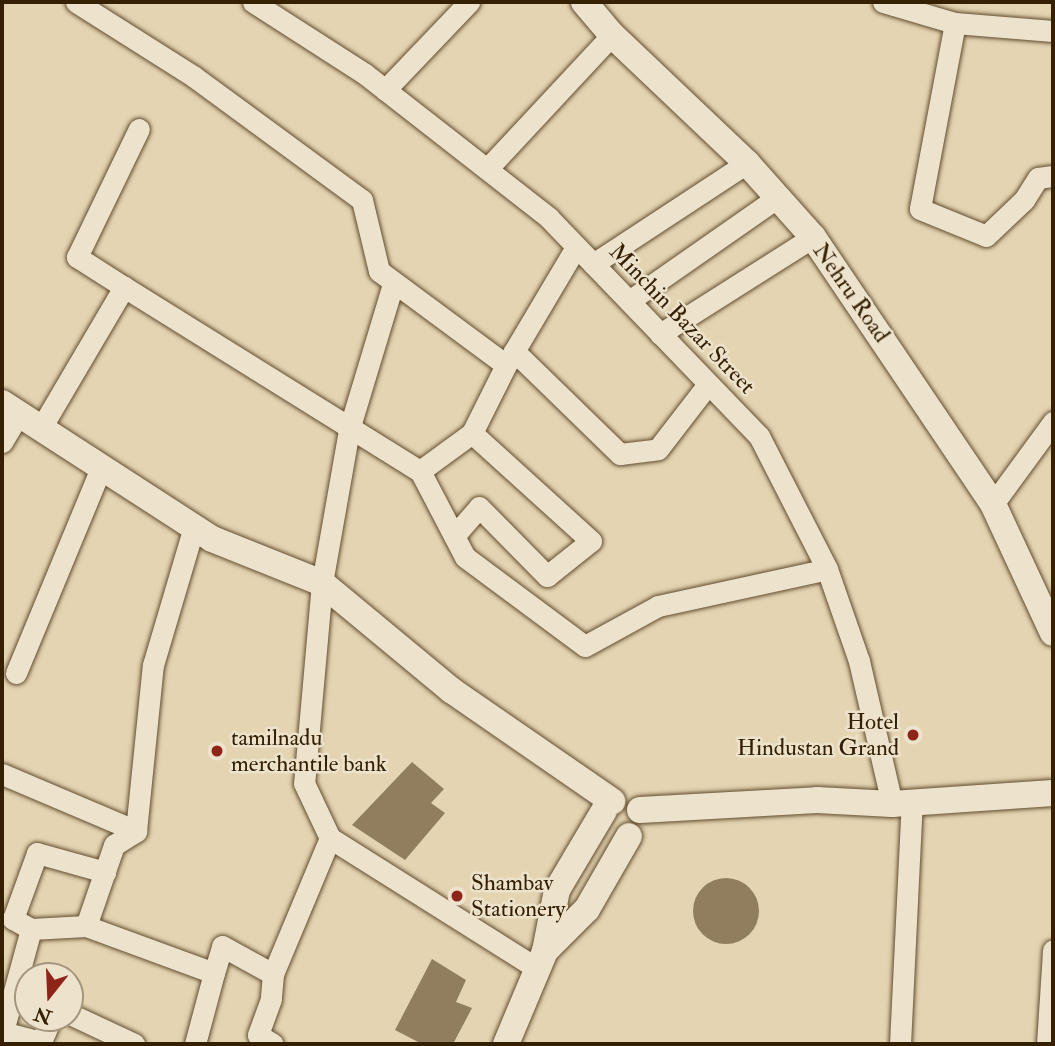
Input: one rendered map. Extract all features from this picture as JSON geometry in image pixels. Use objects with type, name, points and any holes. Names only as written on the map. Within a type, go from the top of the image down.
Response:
[{"type":"street","points":[[76,2],[193,75],[362,200],[379,271],[393,284],[510,358],[620,454],[658,449],[708,384]]},
{"type":"street","points":[[385,90],[469,2]]},
{"type":"street","points":[[883,2],[955,23],[1053,31]]},
{"type":"street","name":"Minchin Bazar Street","points":[[261,4],[385,90],[549,218],[759,436],[827,569],[859,661],[902,802],[900,1044]]},
{"type":"street","name":"Nehru Road","points":[[592,5],[612,35],[747,163],[813,237],[993,504],[1053,633]]},
{"type":"street","points":[[955,23],[920,209],[986,236],[1024,200],[1038,178],[1053,176]]},
{"type":"street","points":[[486,169],[612,35]]},
{"type":"street","points":[[139,129],[77,257],[349,430],[420,471],[465,557],[585,646],[658,606],[827,569]]},
{"type":"street","points":[[593,264],[747,163]]},
{"type":"street","points":[[629,301],[778,198]]},
{"type":"street","points":[[660,334],[813,237]]},
{"type":"street","points":[[420,471],[472,433],[510,358],[576,247]]},
{"type":"street","points":[[393,284],[349,430],[321,583],[304,783],[330,838],[541,960]]},
{"type":"street","points":[[41,428],[124,287]]},
{"type":"street","points":[[2,442],[10,408],[212,539],[321,583],[451,690],[608,806]]},
{"type":"street","points":[[993,504],[1053,422]]},
{"type":"street","points":[[454,536],[479,507],[547,576],[591,541],[472,433]]},
{"type":"street","points":[[16,673],[101,468]]},
{"type":"street","points":[[136,831],[153,665],[194,527]]},
{"type":"street","points":[[2,774],[136,831]]},
{"type":"street","points":[[506,1044],[541,960],[557,890],[608,806],[625,798],[640,810],[817,800],[902,802],[1053,793]]},
{"type":"street","points":[[608,806],[604,823],[611,834],[629,836]]},
{"type":"street","points":[[541,960],[587,909],[629,836],[639,828],[640,810]]},
{"type":"street","points":[[86,926],[114,845],[136,831]]},
{"type":"street","points":[[262,1041],[273,974],[330,838]]},
{"type":"street","points":[[105,872],[37,853],[13,919],[31,929],[86,926],[214,973]]},
{"type":"street","points":[[31,929],[2,1033],[41,1042],[45,1032]]},
{"type":"street","points":[[195,1044],[222,946],[273,974]]},
{"type":"street","points":[[1047,1044],[1053,950]]},
{"type":"street","points":[[84,1021],[134,1044]]},
{"type":"building","points":[[412,762],[444,789],[431,803],[445,813],[405,860],[352,825]]},
{"type":"building","points":[[719,878],[733,878],[745,883],[754,892],[759,911],[757,924],[750,935],[733,944],[719,944],[707,939],[698,930],[693,918],[693,904],[698,892],[707,883]]},
{"type":"building","points":[[432,959],[466,980],[456,1002],[472,1008],[453,1044],[422,1044],[395,1030]]},
{"type":"place","name":"Hotel Hindustan Grand","points":[[913,735]]},
{"type":"place","name":"tamilnadu merchantile bank","points":[[217,751]]},
{"type":"place","name":"Shambav Stationery","points":[[457,896]]}]
